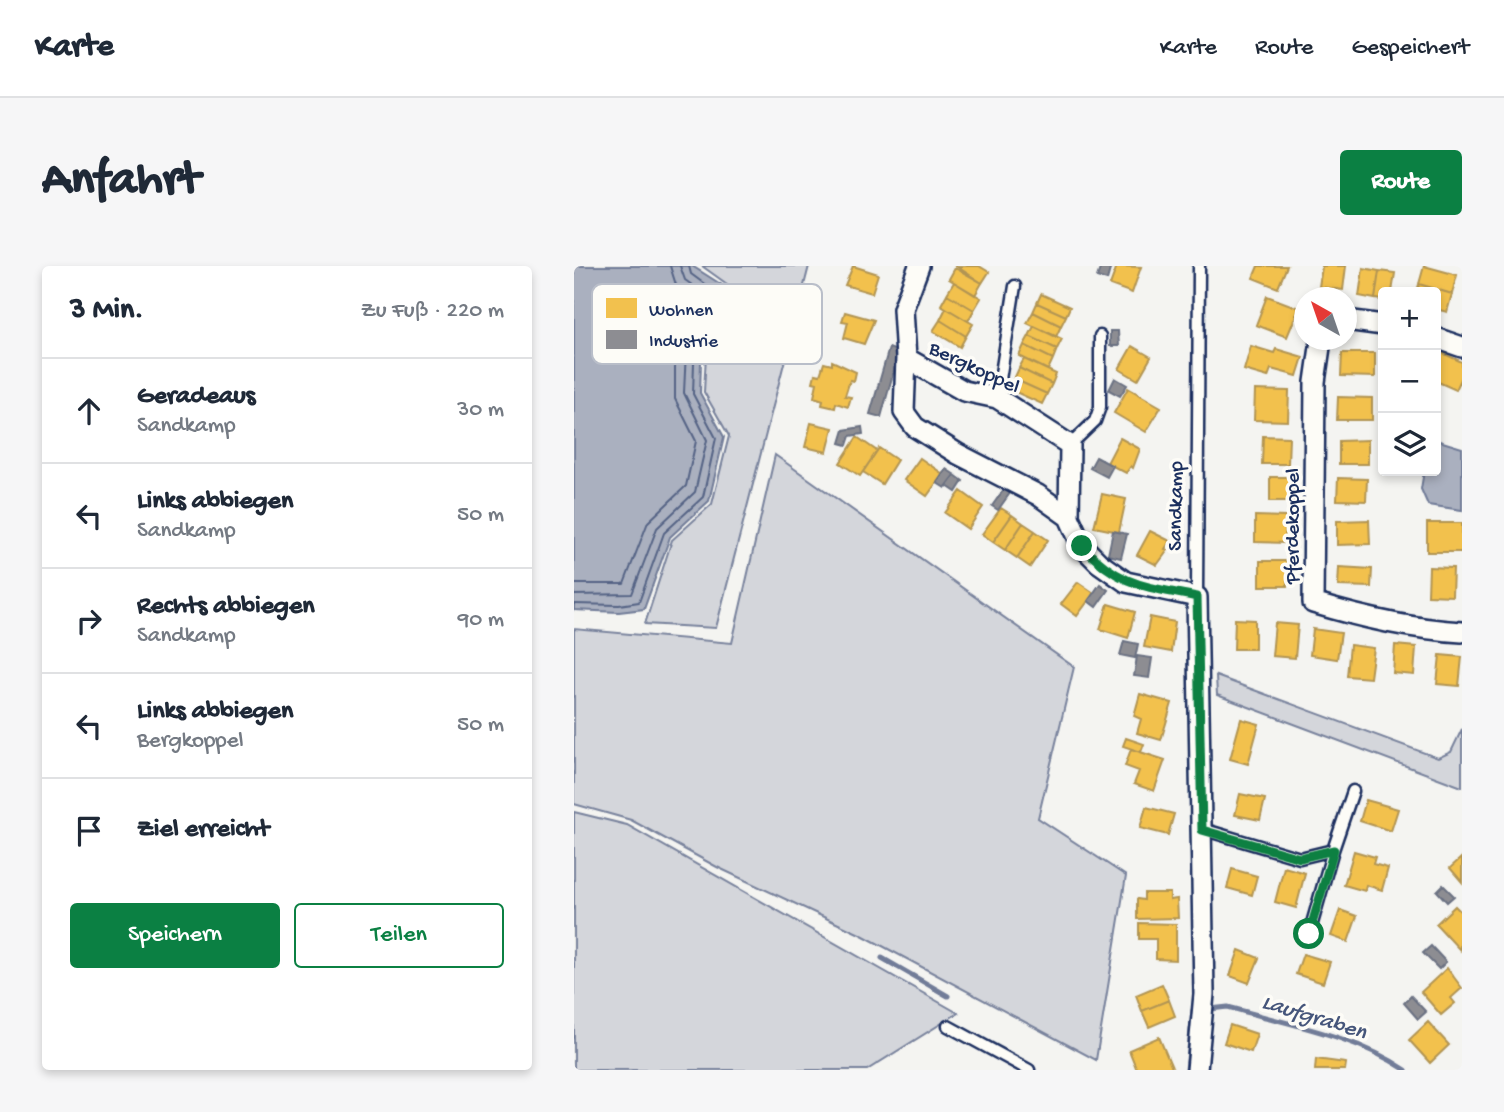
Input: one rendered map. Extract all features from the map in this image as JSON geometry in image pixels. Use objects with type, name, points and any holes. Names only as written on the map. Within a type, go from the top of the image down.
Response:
[{"type":"street","name":"Bergkoppel","points":[[919,266],[903,309],[906,358],[903,370],[904,412],[915,427],[958,454],[1038,495],[1069,517]]},
{"type":"street","points":[[1357,321],[1378,324]]},
{"type":"street","points":[[1441,340],[1462,347]]},
{"type":"street","name":"Pferdekoppel","points":[[1320,350],[1315,382],[1313,603],[1369,620],[1420,630],[1462,632]]},
{"type":"street","name":"Bergkoppel","points":[[906,358],[964,391],[997,397],[1070,445],[1069,517],[1082,546],[1099,564],[1126,582],[1197,597]]},
{"type":"street","name":"Sandkamp","points":[[1197,597],[1204,994],[1197,1070]]},
{"type":"lane","name":"Sandkamp","points":[[1197,597],[1199,266]]},
{"type":"lane","points":[[997,397],[1015,286]]},
{"type":"lane","points":[[1070,445],[1095,421],[1100,407],[1100,336]]},
{"type":"lane","points":[[1309,934],[1353,791]]},
{"type":"lane","points":[[1202,830],[1300,858],[1334,850]]},
{"type":"lane","points":[[948,1026],[1029,1070]]},
{"type":"shaded area","points":[[702,266],[809,266],[804,284],[727,284]]},
{"type":"shaded area","points":[[706,364],[784,364],[716,628],[645,624],[672,540],[712,504],[729,436],[704,392]]},
{"type":"shaded area","points":[[775,455],[1074,667],[1038,818],[1126,876],[1096,1060],[862,935],[717,867],[631,820],[574,804],[574,629],[732,643]]},
{"type":"shaded area","points":[[1216,676],[1438,758],[1451,752],[1462,729],[1462,787],[1217,695]]},
{"type":"shaded area","points":[[574,812],[627,825],[958,1013],[867,1070],[574,1070]]},
{"type":"water","points":[[574,266],[692,266],[720,284],[592,284],[592,364],[701,364],[700,393],[724,437],[709,501],[670,537],[644,609],[619,612],[574,610]]},
{"type":"water","points":[[1441,442],[1462,448],[1462,510],[1428,505],[1421,489],[1423,476],[1441,476]]},
{"type":"building: Wohnen","points":[[853,266],[878,274],[872,293],[845,285]]},
{"type":"building: Wohnen","points":[[956,266],[979,266],[989,272],[982,283]]},
{"type":"building: Wohnen","points":[[1117,266],[1141,267],[1132,293],[1110,285]]},
{"type":"building: Wohnen","points":[[1258,266],[1287,266],[1278,288],[1253,278]]},
{"type":"building: Wohnen","points":[[1322,266],[1346,266],[1343,287],[1319,287]]},
{"type":"building: Wohnen","points":[[1424,266],[1457,275],[1452,294],[1441,291],[1441,287],[1419,284]]},
{"type":"building: Wohnen","points":[[955,268],[982,283],[975,295],[949,279]]},
{"type":"building: Wohnen","points":[[1363,268],[1379,271],[1375,299],[1359,296]]},
{"type":"building: Wohnen","points":[[1379,271],[1395,273],[1393,287],[1378,287],[1378,299],[1375,299]]},
{"type":"building: Wohnen","points":[[954,282],[981,298],[974,310],[947,294]]},
{"type":"building: Wohnen","points":[[1441,291],[1452,294],[1447,312],[1441,310]]},
{"type":"building: Wohnen","points":[[947,294],[974,310],[968,321],[941,305]]},
{"type":"building: Wohnen","points":[[1041,294],[1070,307],[1066,316],[1037,303]]},
{"type":"building: Wohnen","points":[[1267,296],[1294,306],[1294,320],[1287,337],[1256,325]]},
{"type":"building: Wohnen","points":[[1037,303],[1066,316],[1061,326],[1033,312]]},
{"type":"building: Wohnen","points":[[946,308],[973,324],[966,336],[940,320]]},
{"type":"building: Wohnen","points":[[845,312],[874,320],[864,344],[844,338],[848,322],[842,321]]},
{"type":"building: Wohnen","points":[[1033,312],[1061,326],[1056,337],[1027,323]]},
{"type":"building: Wohnen","points":[[940,320],[966,336],[960,347],[933,331]]},
{"type":"building: Wohnen","points":[[1034,326],[1062,339],[1057,349],[1029,336]]},
{"type":"building: Wohnen","points":[[1029,336],[1057,349],[1053,359],[1024,345]]},
{"type":"building: Wohnen","points":[[1024,345],[1053,359],[1048,370],[1019,356]]},
{"type":"building: Wohnen","points":[[1132,346],[1151,357],[1138,380],[1119,369]]},
{"type":"building: Wohnen","points":[[1251,346],[1274,353],[1276,349],[1303,357],[1297,376],[1271,369],[1268,377],[1244,370]]},
{"type":"building: Wohnen","points":[[1441,352],[1462,362],[1462,377],[1456,390],[1441,383]]},
{"type":"building: Wohnen","points":[[1342,353],[1375,353],[1375,377],[1341,376]]},
{"type":"building: Wohnen","points":[[1024,359],[1056,374],[1052,384],[1019,368]]},
{"type":"building: Wohnen","points":[[832,361],[856,372],[854,381],[850,380],[845,396],[851,397],[848,407],[836,403],[835,408],[822,405],[823,400],[814,397],[817,383],[813,382],[815,374],[820,375],[824,363],[832,365]]},
{"type":"building: Wohnen","points":[[1019,368],[1052,384],[1047,394],[1014,379]]},
{"type":"building: Wohnen","points":[[1014,379],[1047,394],[1042,404],[1009,389]]},
{"type":"building: Wohnen","points":[[1128,388],[1161,407],[1146,432],[1114,413]]},
{"type":"building: Wohnen","points":[[1255,390],[1289,391],[1288,421],[1254,420]]},
{"type":"building: Wohnen","points":[[1338,397],[1372,398],[1372,420],[1337,420]]},
{"type":"building: Wohnen","points":[[811,423],[833,428],[827,452],[805,447]]},
{"type":"building: Wohnen","points":[[1263,436],[1289,437],[1288,464],[1262,464]]},
{"type":"building: Wohnen","points":[[857,437],[877,451],[860,476],[840,463]]},
{"type":"building: Wohnen","points":[[1120,438],[1140,449],[1133,468],[1131,466],[1126,473],[1107,463]]},
{"type":"building: Wohnen","points":[[1368,440],[1368,464],[1339,464],[1339,441]]},
{"type":"building: Wohnen","points":[[879,448],[897,460],[882,484],[863,472]]},
{"type":"building: Wohnen","points":[[920,458],[943,474],[927,496],[904,480]]},
{"type":"building: Wohnen","points":[[1270,477],[1295,477],[1294,501],[1270,501]]},
{"type":"building: Wohnen","points":[[1338,478],[1367,479],[1366,501],[1337,500]]},
{"type":"building: Wohnen","points":[[961,491],[983,507],[968,529],[945,513]]},
{"type":"building: Wohnen","points":[[1102,494],[1126,499],[1119,532],[1094,527]]},
{"type":"building: Wohnen","points":[[1001,508],[1012,515],[993,542],[982,534]]},
{"type":"building: Wohnen","points":[[1012,515],[1023,523],[1005,550],[993,542]]},
{"type":"building: Wohnen","points":[[1255,516],[1286,517],[1285,543],[1255,542]]},
{"type":"building: Wohnen","points":[[1369,520],[1370,544],[1337,545],[1337,521]]},
{"type":"building: Wohnen","points":[[1023,523],[1035,531],[1017,558],[1005,550]]},
{"type":"building: Wohnen","points":[[1427,523],[1462,523],[1462,552],[1427,552]]},
{"type":"building: Wohnen","points":[[1035,531],[1048,540],[1030,567],[1017,558]]},
{"type":"building: Wohnen","points":[[1150,531],[1170,541],[1165,549],[1168,550],[1157,565],[1137,555]]},
{"type":"building: Wohnen","points":[[1260,561],[1287,561],[1287,586],[1260,586]]},
{"type":"building: Wohnen","points":[[1339,567],[1372,569],[1371,587],[1338,586]]},
{"type":"building: Wohnen","points":[[1429,567],[1453,568],[1452,596],[1428,595]]},
{"type":"building: Wohnen","points":[[1078,582],[1094,593],[1077,616],[1061,604]]},
{"type":"building: Wohnen","points":[[1108,604],[1135,612],[1128,638],[1100,629]]},
{"type":"building: Wohnen","points":[[1150,617],[1175,622],[1171,652],[1144,647]]},
{"type":"building: Wohnen","points":[[1235,619],[1255,620],[1255,649],[1234,649]]},
{"type":"building: Wohnen","points":[[1275,623],[1298,625],[1295,658],[1272,656]]},
{"type":"building: Wohnen","points":[[1313,629],[1341,633],[1337,659],[1310,655]]},
{"type":"building: Wohnen","points":[[1350,645],[1374,648],[1370,678],[1347,676]]},
{"type":"building: Wohnen","points":[[1395,645],[1416,647],[1414,675],[1393,673]]},
{"type":"building: Wohnen","points":[[1440,655],[1462,657],[1459,686],[1437,684]]},
{"type":"building: Wohnen","points":[[1140,694],[1172,703],[1161,740],[1137,733],[1141,719],[1134,716]]},
{"type":"building: Wohnen","points":[[1241,719],[1259,724],[1248,764],[1230,759]]},
{"type":"building: Wohnen","points":[[1126,738],[1144,744],[1141,752],[1123,746]]},
{"type":"building: Wohnen","points":[[1131,749],[1165,760],[1154,791],[1134,784],[1139,771],[1125,766]]},
{"type":"building: Wohnen","points":[[1240,794],[1265,799],[1260,820],[1235,815]]},
{"type":"building: Wohnen","points":[[1366,800],[1398,809],[1391,831],[1360,821]]},
{"type":"building: Wohnen","points":[[1146,807],[1174,814],[1168,835],[1140,828]]},
{"type":"building: Wohnen","points":[[1354,851],[1375,857],[1373,864],[1388,868],[1382,890],[1366,885],[1365,891],[1344,885]]},
{"type":"building: Wohnen","points":[[1462,857],[1462,882],[1450,868]]},
{"type":"building: Wohnen","points":[[1284,867],[1305,873],[1296,908],[1275,902]]},
{"type":"building: Wohnen","points":[[1232,869],[1257,876],[1252,895],[1227,888]]},
{"type":"building: Wohnen","points":[[1144,893],[1170,893],[1170,900],[1177,899],[1178,918],[1137,919],[1137,899],[1144,900]]},
{"type":"building: Wohnen","points":[[1455,906],[1462,913],[1460,950],[1436,924]]},
{"type":"building: Wohnen","points":[[1340,910],[1357,916],[1348,942],[1331,936]]},
{"type":"building: Wohnen","points":[[1139,923],[1176,924],[1176,960],[1156,959],[1156,939],[1139,939]]},
{"type":"building: Wohnen","points":[[1239,950],[1259,958],[1249,983],[1230,976]]},
{"type":"building: Wohnen","points":[[1303,954],[1330,962],[1323,983],[1296,974]]},
{"type":"building: Wohnen","points":[[1447,968],[1462,988],[1451,998],[1455,1003],[1441,1015],[1421,992]]},
{"type":"building: Wohnen","points":[[1162,984],[1169,1000],[1142,1011],[1136,995]]},
{"type":"building: Wohnen","points":[[1169,1000],[1175,1016],[1149,1027],[1142,1011]]},
{"type":"building: Wohnen","points":[[1428,1022],[1449,1045],[1430,1063],[1409,1040]]},
{"type":"building: Wohnen","points":[[1230,1025],[1257,1034],[1251,1052],[1224,1043]]},
{"type":"building: Wohnen","points":[[1159,1037],[1173,1070],[1137,1070],[1129,1050]]},
{"type":"building: Wohnen","points":[[1316,1059],[1346,1063],[1345,1070],[1315,1070]]},
{"type":"building: Industrie","points":[[1101,266],[1111,266],[1107,280],[1097,277]]},
{"type":"building: Industrie","points":[[1110,331],[1118,331],[1119,346],[1110,346]]},
{"type":"building: Industrie","points":[[889,348],[899,352],[881,417],[870,414]]},
{"type":"building: Industrie","points":[[1115,378],[1127,385],[1120,396],[1109,390]]},
{"type":"building: Industrie","points":[[862,427],[863,434],[850,436],[847,445],[840,443],[844,430]]},
{"type":"building: Industrie","points":[[1096,457],[1113,466],[1107,477],[1090,468]]},
{"type":"building: Industrie","points":[[946,469],[955,475],[945,488],[937,483]]},
{"type":"building: Industrie","points":[[955,475],[963,481],[956,492],[947,486]]},
{"type":"building: Industrie","points":[[1004,489],[1010,493],[998,510],[992,506]]},
{"type":"building: Industrie","points":[[1113,531],[1127,534],[1121,558],[1108,555]]},
{"type":"building: Industrie","points":[[1100,584],[1108,590],[1096,607],[1088,601]]},
{"type":"building: Industrie","points":[[1124,641],[1138,644],[1135,658],[1120,655]]},
{"type":"building: Industrie","points":[[1137,656],[1152,658],[1149,678],[1134,676]]},
{"type":"building: Industrie","points":[[1443,885],[1454,896],[1447,902],[1437,891]]},
{"type":"building: Industrie","points":[[1431,946],[1446,962],[1439,969],[1423,953]]},
{"type":"building: Industrie","points":[[1411,996],[1426,1012],[1418,1019],[1404,1003]]},
{"type":"waterway","name":"Laufgraben","points":[[882,958],[948,996]]},
{"type":"waterway","name":"Laufgraben","points":[[1210,1009],[1228,1007],[1320,1032],[1365,1048],[1406,1070]]},
{"type":"waterway","name":"Laufgraben","points":[[1187,1070],[1193,1010],[1199,1010]]},
{"type":"route","points":[[1082,546],[1099,564],[1126,582],[1197,597],[1202,830],[1300,858],[1334,850],[1309,934]]}]
